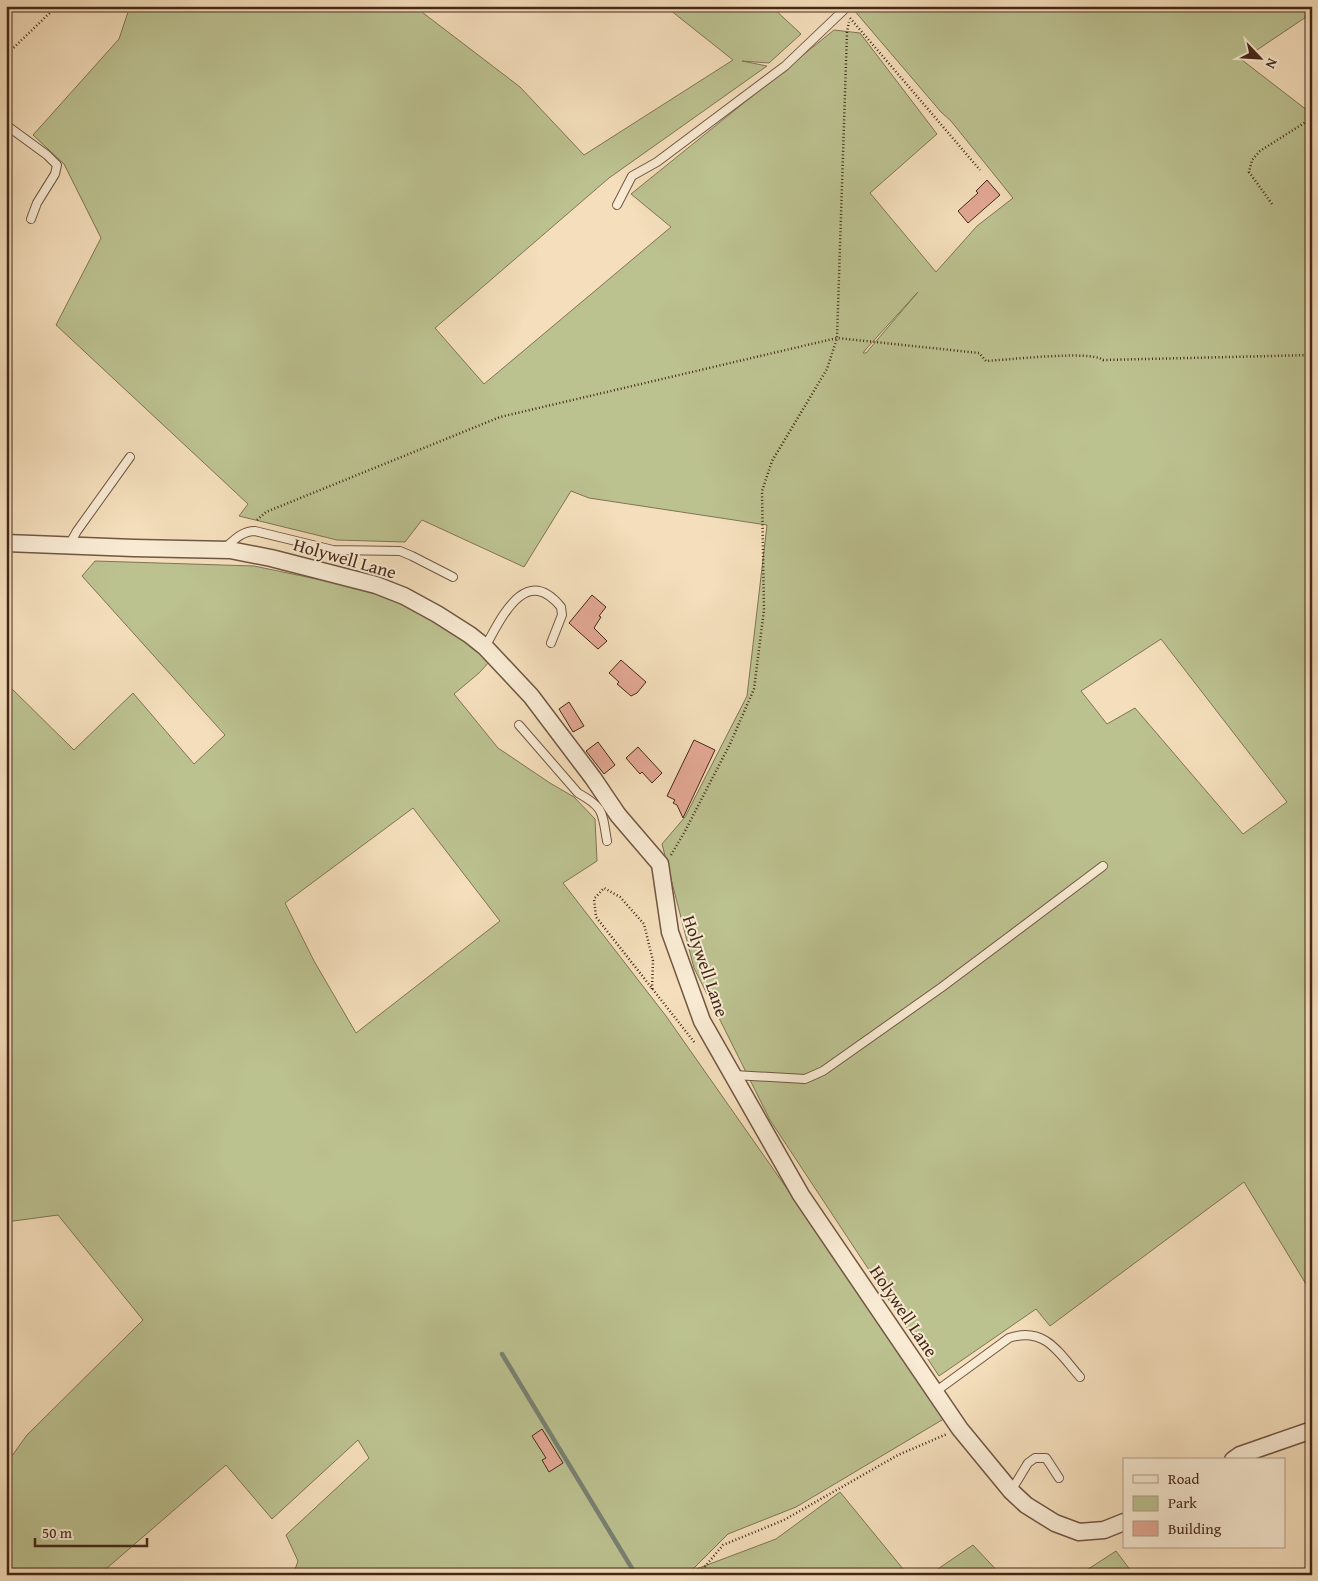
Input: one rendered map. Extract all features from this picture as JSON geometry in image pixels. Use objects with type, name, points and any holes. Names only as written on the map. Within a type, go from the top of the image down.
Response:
[{"type":"street","name":"Holywell Lane","points":[[6,542],[69,546],[230,550],[271,558],[376,585],[404,596],[437,614],[485,647],[531,696],[593,778],[618,815],[660,864],[670,932],[702,1021],[801,1195],[960,1429],[1011,1491],[1026,1505],[1055,1523],[1079,1532],[1104,1530],[1123,1522]]},
{"type":"street","points":[[1238,1458],[1312,1430]]},
{"type":"lane","points":[[617,205],[632,176],[657,162],[785,66],[848,6]]},
{"type":"lane","points":[[6,125],[48,155],[57,165],[55,174],[37,203],[30,219]]},
{"type":"lane","points":[[69,546],[130,457]]},
{"type":"lane","points":[[223,550],[238,536],[247,531],[255,531],[333,550],[400,552],[412,556],[453,577]]},
{"type":"lane","points":[[485,647],[513,602],[521,594],[540,591],[561,607],[562,615],[551,643]]},
{"type":"lane","points":[[519,726],[578,793],[590,800],[602,811],[607,841]]},
{"type":"lane","points":[[590,800],[593,778]]},
{"type":"lane","points":[[733,1075],[805,1079],[823,1071],[942,987],[1103,866]]},
{"type":"lane","points":[[935,1392],[1009,1338],[1024,1334],[1042,1338],[1050,1343],[1080,1378]]},
{"type":"lane","points":[[1011,1491],[1028,1463],[1035,1458],[1046,1458],[1060,1478]]},
{"type":"path","points":[[6,55],[57,6]]},
{"type":"path","points":[[670,855],[684,833],[730,744],[754,689],[764,610],[762,491],[772,461],[827,369],[837,338],[847,32],[850,18],[980,170]]},
{"type":"path","points":[[1272,204],[1249,172],[1252,160],[1260,152],[1312,118]]},
{"type":"path","points":[[238,536],[266,512],[500,417],[837,338],[979,353],[986,361],[1047,356],[1095,356],[1103,360],[1312,355]]},
{"type":"path","points":[[652,989],[653,961],[644,924],[620,897],[604,888],[594,899],[596,917],[652,989],[698,1046]]},
{"type":"path","points":[[698,1575],[723,1545],[784,1520],[898,1455],[960,1429]]},
{"type":"green space","points":[[130,6],[414,6],[520,87],[584,155],[733,60],[665,6],[771,6],[801,34],[769,63],[742,61],[767,66],[609,178],[435,328],[484,384],[671,227],[631,194],[834,30],[860,33],[937,134],[870,193],[936,272],[977,226],[1013,198],[951,121],[941,112],[853,9],[854,6],[1312,6],[1312,13],[1242,60],[1312,114],[1312,1294],[1244,1182],[1050,1326],[1036,1309],[939,1376],[770,1120],[694,968],[662,844],[685,817],[747,696],[767,525],[589,498],[571,491],[524,567],[422,520],[405,542],[337,540],[239,516],[248,504],[56,325],[101,238],[64,164],[33,135],[119,39]],"holes":[[[918,292],[866,353],[863,353],[867,348]],[[1161,639],[1287,802],[1243,834],[1135,708],[1107,724],[1081,691]]]},
{"type":"green space","points":[[95,561],[254,566],[379,592],[436,620],[490,661],[454,694],[498,748],[574,797],[595,819],[597,861],[563,883],[666,1016],[947,1417],[796,1507],[728,1534],[691,1571],[776,1539],[840,1492],[908,1575],[293,1575],[298,1561],[286,1535],[369,1458],[358,1440],[272,1519],[226,1465],[99,1575],[6,1575],[6,1464],[27,1435],[143,1320],[58,1215],[6,1222],[6,683],[74,750],[133,693],[194,764],[225,735],[82,576]],"holes":[[[413,808],[500,921],[356,1033],[314,961],[285,903]]]},
{"type":"green space","points":[[973,1545],[1001,1575],[929,1575]]},
{"type":"green space","points":[[1116,1551],[1134,1575],[1079,1575]]},
{"type":"building","points":[[987,180],[1000,195],[968,223],[958,211],[978,193],[976,191]]},
{"type":"building","points":[[592,595],[606,607],[599,616],[601,617],[594,628],[607,641],[598,649],[569,623]]},
{"type":"building","points":[[621,660],[646,682],[637,693],[631,696],[617,684],[619,682],[609,673]]},
{"type":"building","points":[[569,702],[584,726],[573,732],[559,709]]},
{"type":"building","points":[[694,740],[715,750],[683,818],[677,805],[673,803],[675,800],[667,796]]},
{"type":"building","points":[[598,742],[615,765],[604,774],[586,751]]},
{"type":"building","points":[[638,747],[662,773],[652,783],[642,772],[640,774],[626,758]]},
{"type":"building","points":[[542,1429],[563,1463],[549,1472],[542,1460],[546,1458],[532,1436]]},
{"type":"waterway","points":[[502,1354],[636,1575]]}]
